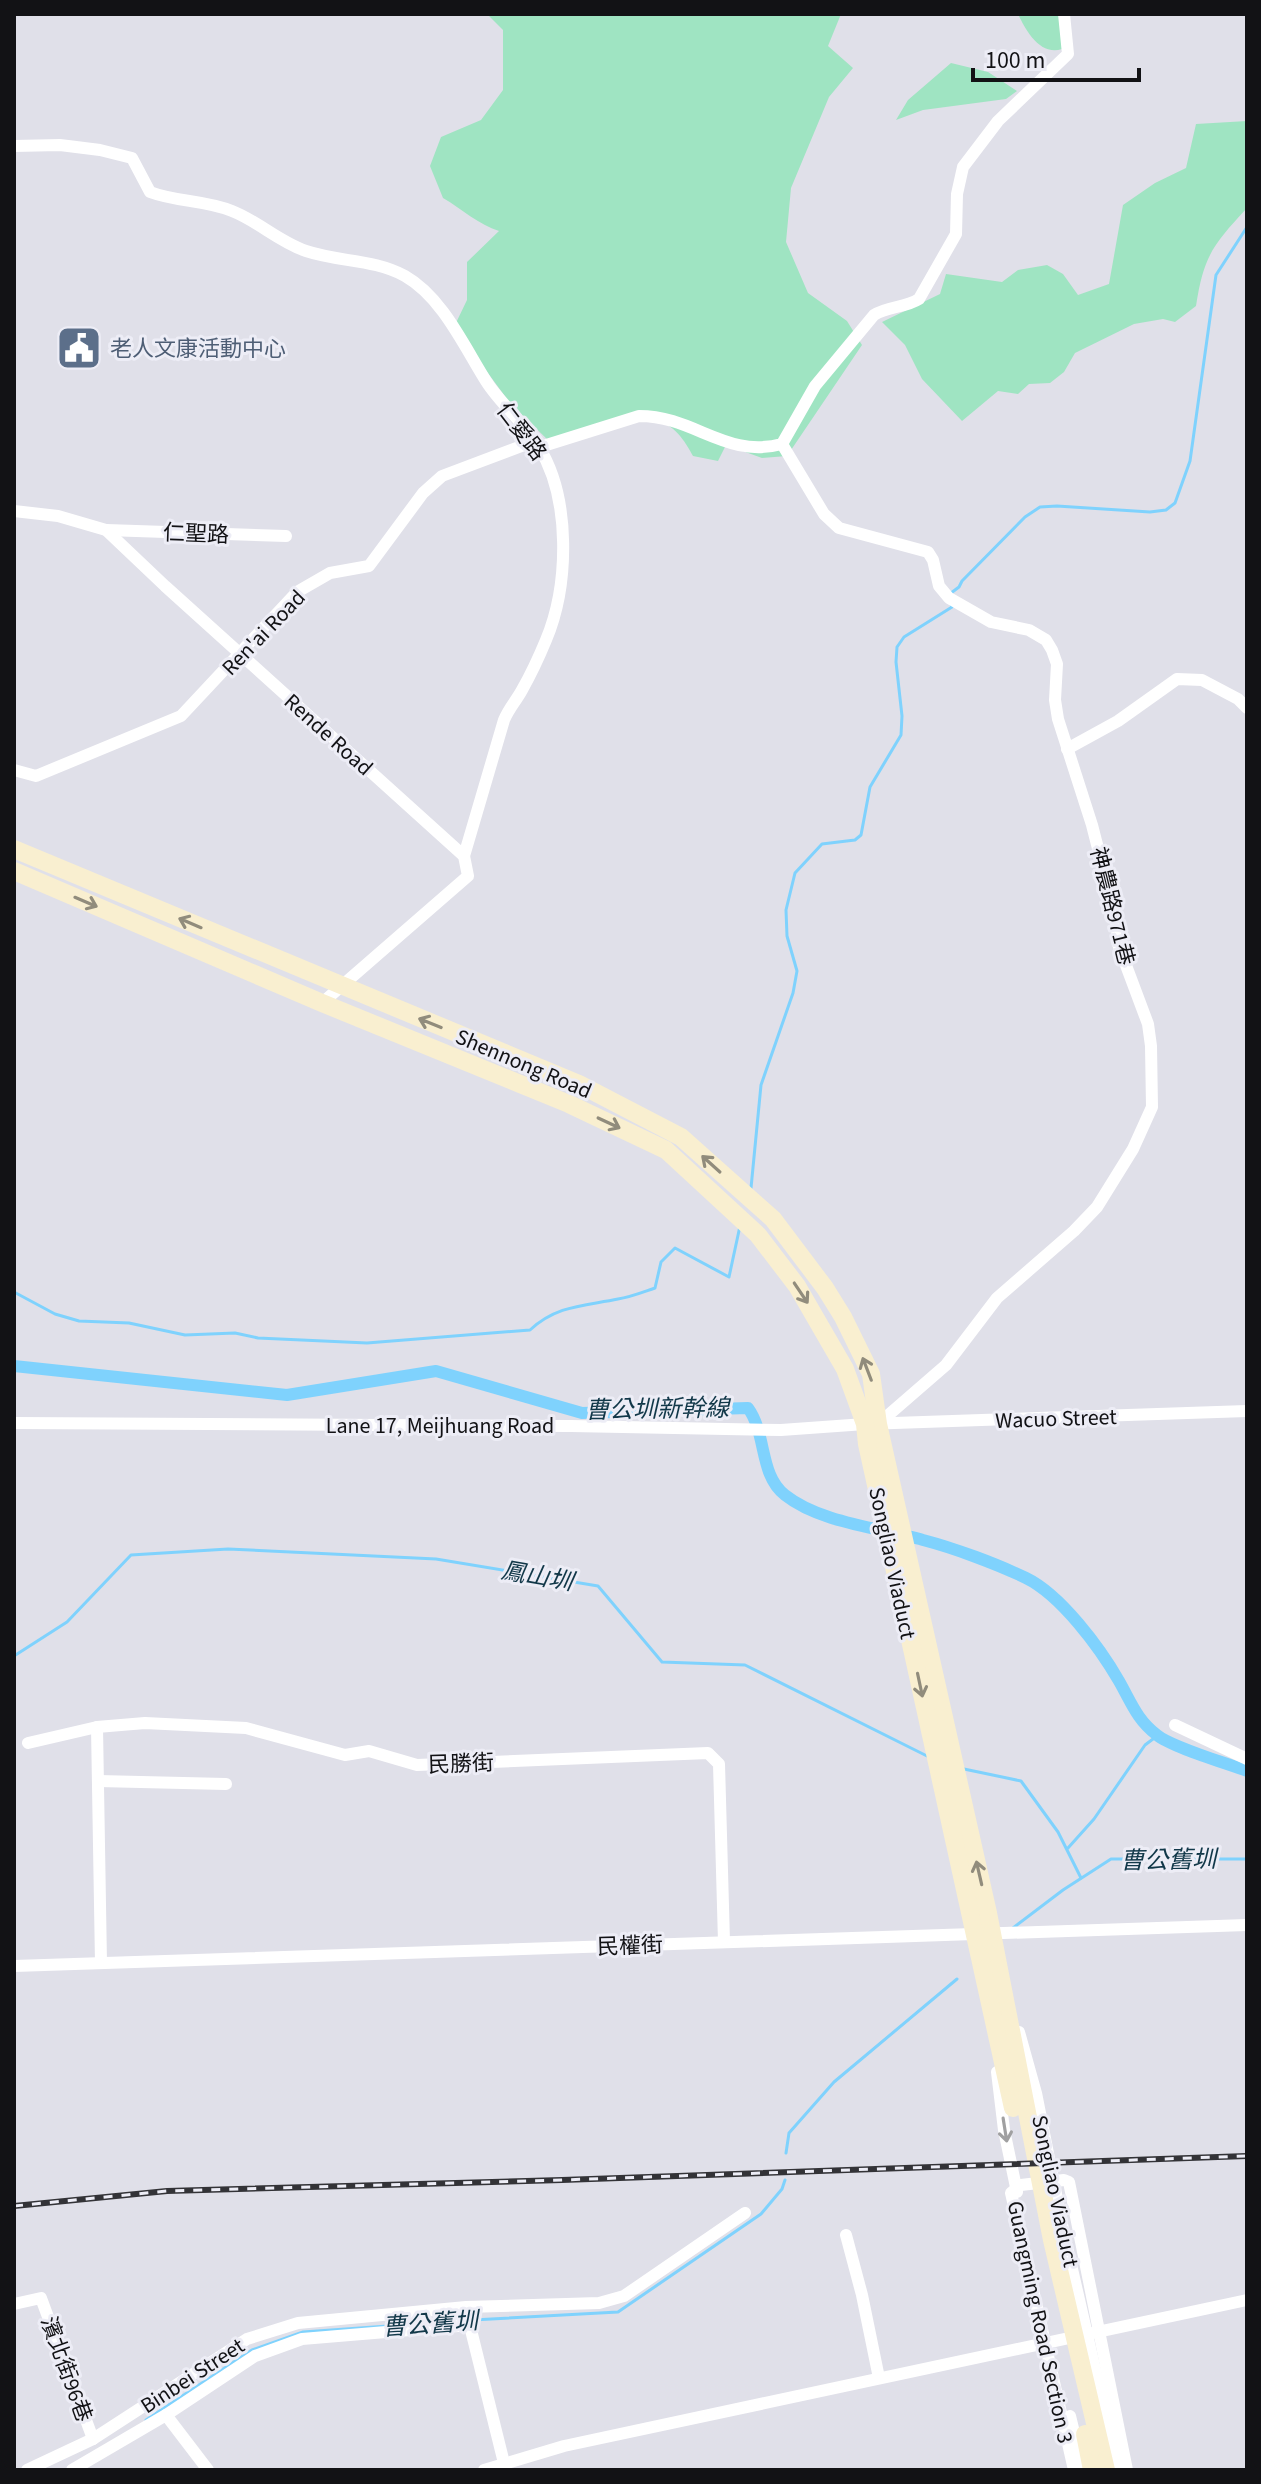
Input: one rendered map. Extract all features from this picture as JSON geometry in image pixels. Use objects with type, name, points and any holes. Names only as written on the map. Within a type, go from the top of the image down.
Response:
[{"type":"street","points":[[782,444],[815,386],[874,315],[919,299],[956,234],[957,194],[963,167],[998,121],[1068,54],[1064,14]]},
{"type":"street","name":"仁愛路","points":[[14,146],[60,145],[132,158],[150,192],[162,197],[213,203],[236,212],[279,239],[307,252],[360,260],[404,276],[426,291],[493,393],[537,444],[553,478],[564,543],[559,591],[547,637],[522,691],[509,706],[464,856]]},
{"type":"street","name":"Ren'ai Road","points":[[14,770],[36,776],[181,716],[297,592],[330,573],[369,566],[423,493],[442,476],[537,444],[639,416],[688,425],[741,448],[761,450],[782,444]]},
{"type":"street","name":"神農路971巷","points":[[782,444],[824,514],[839,528],[928,552],[939,586],[949,598],[991,622],[1029,630],[1046,640],[1057,664],[1055,700],[1067,749],[1092,825],[1116,919],[1118,944],[1148,1024],[1151,1046],[1152,1107],[1133,1149],[1097,1207],[997,1298],[946,1365],[872,1424]]},
{"type":"street","name":"Rende Road","points":[[14,511],[58,516],[106,530],[464,856]]},
{"type":"street","name":"仁聖路","points":[[106,530],[286,536]]},
{"type":"street","points":[[1067,749],[1118,721],[1177,679],[1202,680],[1238,699],[1247,708]]},
{"type":"street","name":"Shennong Road","points":[[14,849],[579,1084],[681,1137],[773,1219],[825,1288],[871,1374],[875,1444]]},
{"type":"street","points":[[322,1003],[468,876],[464,856]]},
{"type":"street","name":"Shennong Road","points":[[14,871],[322,1003],[569,1104],[666,1150],[758,1235],[797,1286],[845,1369],[872,1424]]},
{"type":"street","name":"Wacuo Street","points":[[872,1424],[1247,1411]]},
{"type":"street","name":"Lane 17, Meijhuang Road","points":[[14,1423],[748,1430],[872,1424]]},
{"type":"street","name":"Songliao Viaduct","points":[[875,1444],[1106,2470]]},
{"type":"street","name":"民勝街","points":[[28,1743],[97,1727],[145,1723],[246,1728],[345,1755],[369,1751],[417,1765],[708,1753],[719,1764],[724,1942]]},
{"type":"street","points":[[1175,1725],[1247,1759]]},
{"type":"street","points":[[97,1727],[101,1963]]},
{"type":"street","points":[[98,1781],[226,1784]]},
{"type":"street","name":"Songliao Viaduct","points":[[980,1914],[1004,2130],[1083,2470]]},
{"type":"street","name":"Songliao Viaduct","points":[[980,1914],[1092,2470]]},
{"type":"street","name":"Songliao Viaduct","points":[[980,1914],[1036,2093],[1064,2234],[1118,2470]]},
{"type":"street","name":"民權街","points":[[14,1966],[1247,1925]]},
{"type":"street","name":"Guangming Road Section 3","points":[[1074,2470],[1011,2193],[1021,2185],[1064,2180],[1069,2182],[1127,2470]]},
{"type":"street","points":[[72,2470],[166,2415],[255,2356],[302,2339],[468,2316],[599,2303],[624,2296],[745,2213]]},
{"type":"street","points":[[846,2235],[879,2378]]},
{"type":"street","name":"濱北街96巷","points":[[14,2304],[41,2298],[93,2439]]},
{"type":"street","points":[[484,2470],[564,2446],[1247,2300]]},
{"type":"street","points":[[468,2316],[505,2466]]},
{"type":"street","name":"Binbei Street","points":[[27,2470],[93,2439],[247,2339],[298,2323],[468,2316]]},
{"type":"street","points":[[166,2415],[208,2470]]},
{"type":"green space","points":[[487,14],[841,14],[828,46],[853,68],[829,97],[791,188],[786,242],[808,293],[847,321],[862,345],[787,456],[762,458],[726,445],[718,461],[693,456],[674,429],[657,421],[645,420],[589,431],[551,443],[510,403],[454,327],[467,300],[467,262],[499,231],[443,198],[430,166],[441,137],[481,120],[503,90],[503,30]]},
{"type":"green space","points":[[1018,14],[1059,14],[1062,49],[1047,49],[1041,45]]},
{"type":"green space","points":[[951,63],[988,72],[1017,91],[1006,99],[923,110],[896,120],[908,100]]},
{"type":"green space","points":[[1247,121],[1247,208],[1212,252],[1196,306],[1175,322],[1163,319],[1134,324],[1075,353],[1064,372],[1050,383],[1029,384],[1018,394],[998,391],[962,421],[922,379],[905,345],[882,322],[940,294],[946,274],[1002,282],[1018,270],[1047,265],[1063,274],[1078,295],[1109,284],[1123,205],[1155,183],[1186,168],[1196,124]]},
{"type":"waterway","points":[[951,593],[1025,517],[1040,507],[1150,512],[1166,510],[1175,503],[1190,461],[1216,275],[1247,227]]},
{"type":"waterway","points":[[751,1188],[761,1085],[793,993],[797,971],[787,936],[786,910],[795,873],[822,844],[855,840],[861,835],[870,787],[901,735],[897,647],[904,637],[952,607],[951,604]]},
{"type":"waterway","points":[[14,1292],[55,1314],[79,1321],[129,1323],[185,1335],[235,1333],[258,1338],[367,1343],[530,1330],[561,1311],[655,1288],[661,1262],[675,1248],[729,1277],[740,1226]]},
{"type":"waterway","name":"曹公圳新幹線","points":[[14,1366],[287,1395],[436,1371],[582,1413],[748,1408],[754,1418],[771,1477],[785,1495],[815,1512],[851,1524],[948,1547],[1026,1578],[1066,1609],[1101,1653],[1150,1729],[1174,1745],[1247,1771]]},
{"type":"waterway","name":"鳳山圳","points":[[14,1656],[67,1622],[131,1555],[228,1549],[436,1559],[598,1586],[662,1662],[745,1665],[927,1756]]},
{"type":"waterway","points":[[1068,1848],[1094,1819],[1145,1745],[1157,1736]]},
{"type":"waterway","name":"鳳山圳","points":[[964,1769],[1021,1781],[1058,1832],[1081,1878]]},
{"type":"waterway","name":"曹公舊圳","points":[[1013,1928],[1111,1859],[1247,1859]]},
{"type":"waterway","name":"曹公舊圳","points":[[786,2153],[789,2133],[834,2082],[957,1979]]},
{"type":"waterway","name":"曹公舊圳","points":[[473,2320],[618,2312],[761,2214],[782,2189],[785,2180]]},
{"type":"waterway","name":"曹公舊圳","points":[[146,2420],[252,2350],[303,2332],[402,2325]]},
{"type":"railway","points":[[14,2206],[167,2191],[1247,2156]]},
{"type":"place","name":"老人文康活動中心","points":[[79,348]]}]
